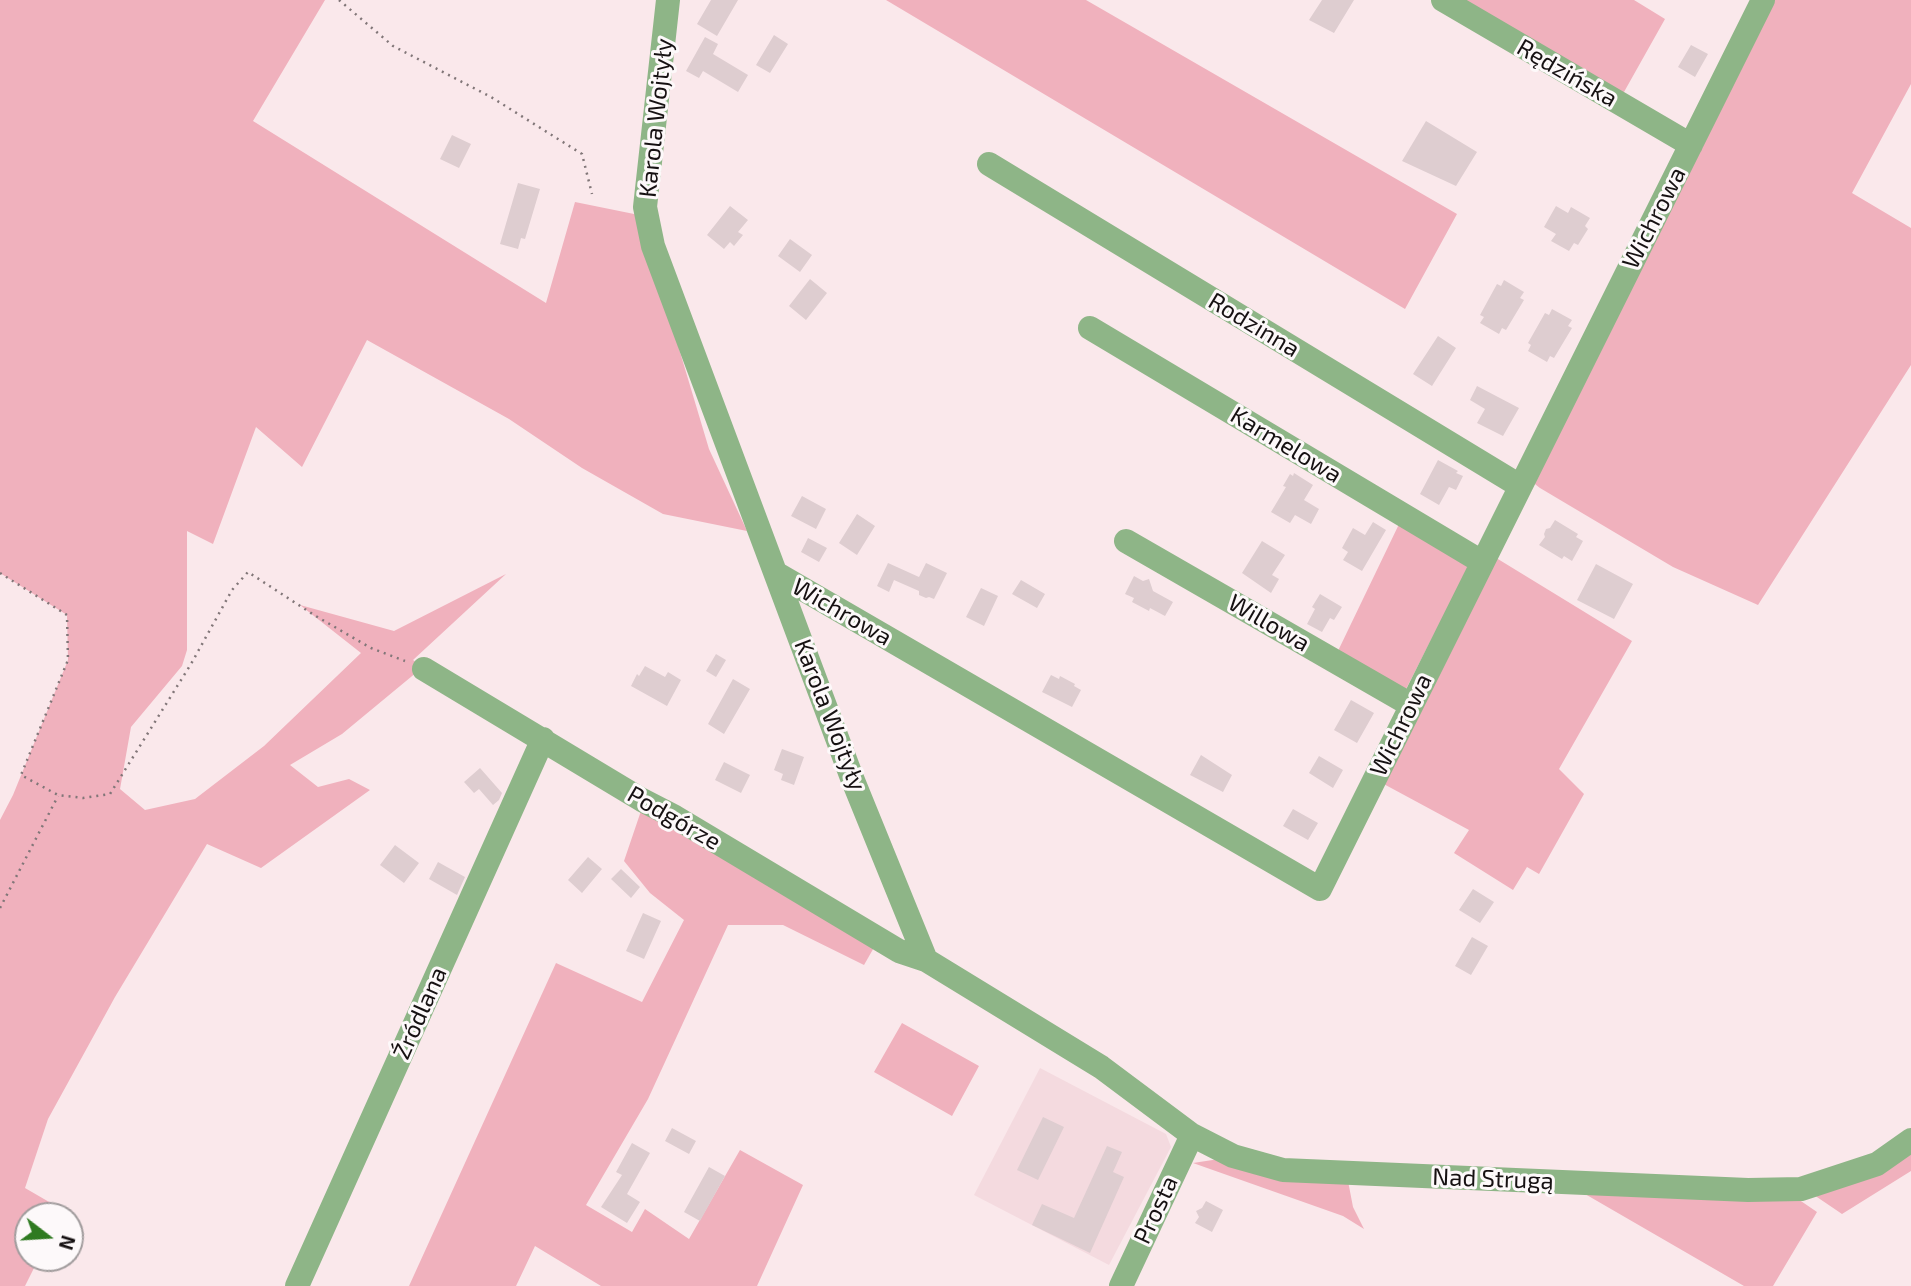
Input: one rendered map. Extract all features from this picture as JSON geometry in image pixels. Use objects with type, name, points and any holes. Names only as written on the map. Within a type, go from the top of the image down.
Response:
[{"type":"street","name":"Karola Wojtyły","points":[[668,0],[645,207],[653,246],[852,778],[926,960]]},
{"type":"street","name":"Rędzińska","points":[[1443,0],[1690,145]]},
{"type":"street","name":"Wichrowa","points":[[776,574],[1320,889],[1763,0]]},
{"type":"street","name":"Rodzinna","points":[[989,164],[1520,486]]},
{"type":"street","name":"Karmelowa","points":[[1090,328],[1482,562]]},
{"type":"street","name":"Willowa","points":[[1126,541],[1411,705]]},
{"type":"street","name":"Podgórze","points":[[424,669],[899,951],[926,960]]},
{"type":"street","name":"Źródlana","points":[[297,1286],[543,739]]},
{"type":"street","points":[[926,960],[1101,1067],[1192,1135]]},
{"type":"street","name":"Nad Strugą","points":[[1192,1135],[1233,1156],[1283,1170],[1748,1190],[1801,1189],[1877,1164],[1911,1140]]},
{"type":"street","name":"Prosta","points":[[1121,1286],[1192,1135]]},
{"type":"path","points":[[339,0],[393,46],[491,97],[582,155],[592,194]]},
{"type":"path","points":[[0,573],[67,615],[68,660],[21,775],[58,795],[83,798],[110,794],[191,664],[232,590],[248,572],[371,648],[424,669]]},
{"type":"path","points":[[0,908],[58,795]]},
{"type":"shaded area","points":[[0,0],[325,0],[253,121],[546,303],[575,202],[639,215],[709,449],[747,531],[663,514],[582,468],[509,419],[367,340],[302,467],[256,427],[213,544],[187,531],[187,650],[182,666],[131,727],[120,789],[145,810],[195,799],[264,746],[361,653],[300,605],[394,631],[506,574],[413,660],[423,667],[342,734],[290,765],[318,787],[349,779],[370,790],[261,868],[207,844],[115,997],[48,1119],[25,1188],[49,1202],[14,1202],[14,1272],[32,1272],[25,1286],[0,1286],[0,820],[13,795],[68,660],[67,615],[0,573]]},
{"type":"shaded area","points":[[886,0],[1086,0],[1457,214],[1405,309]]},
{"type":"shaded area","points":[[1437,0],[1634,0],[1665,19],[1615,108]]},
{"type":"shaded area","points":[[1774,0],[1911,0],[1911,84],[1852,193],[1911,228],[1911,365],[1758,605],[1673,567],[1531,481]]},
{"type":"shaded area","points":[[1401,520],[1471,562],[1405,691],[1337,653]]},
{"type":"shaded area","points":[[1493,556],[1632,641],[1559,769],[1584,794],[1539,874],[1527,867],[1513,890],[1454,853],[1469,830],[1380,782]]},
{"type":"shaded area","points":[[642,808],[876,944],[864,965],[783,925],[728,925],[648,1099],[586,1205],[632,1232],[645,1209],[689,1239],[740,1150],[803,1185],[757,1286],[601,1286],[535,1246],[516,1286],[409,1286],[556,963],[642,1002],[684,920],[650,893],[624,861]]},
{"type":"shaded area","points":[[902,1023],[979,1066],[952,1116],[874,1072]]},
{"type":"shaded area","points":[[1040,1068],[1166,1134],[1171,1147],[1109,1265],[974,1195]]},
{"type":"shaded area","points":[[1911,1151],[1911,1171],[1842,1214],[1814,1195]]},
{"type":"shaded area","points":[[1219,1159],[1348,1181],[1353,1207],[1364,1229],[1343,1216],[1193,1163]]},
{"type":"shaded area","points":[[1585,1194],[1795,1197],[1817,1212],[1773,1286],[1744,1286]]},
{"type":"building","points":[[711,0],[738,0],[717,36],[697,24]]},
{"type":"building","points":[[1322,0],[1354,0],[1334,33],[1309,20]]},
{"type":"building","points":[[774,35],[788,44],[770,73],[756,65]]},
{"type":"building","points":[[705,37],[718,44],[713,54],[748,75],[738,92],[703,71],[699,78],[686,71]]},
{"type":"building","points":[[1691,45],[1708,54],[1695,77],[1678,67]]},
{"type":"building","points":[[1426,121],[1477,152],[1456,186],[1402,161]]},
{"type":"building","points":[[452,135],[471,144],[459,168],[440,159]]},
{"type":"building","points":[[518,183],[540,189],[525,239],[521,238],[518,249],[500,244]]},
{"type":"building","points":[[730,206],[748,220],[738,232],[743,235],[734,246],[730,242],[724,249],[707,235]]},
{"type":"building","points":[[1556,206],[1568,213],[1571,207],[1590,218],[1585,226],[1588,229],[1578,245],[1574,243],[1569,251],[1551,241],[1556,234],[1544,227]]},
{"type":"building","points":[[790,239],[812,255],[800,272],[778,256]]},
{"type":"building","points":[[810,279],[827,293],[806,320],[789,306]]},
{"type":"building","points":[[1504,280],[1524,292],[1520,298],[1524,300],[1506,330],[1502,328],[1499,334],[1480,323],[1484,317],[1480,315],[1497,284],[1501,286]]},
{"type":"building","points":[[1552,309],[1572,320],[1568,326],[1572,328],[1554,358],[1550,356],[1547,362],[1528,351],[1531,345],[1528,343],[1545,313],[1549,315]]},
{"type":"building","points":[[1438,336],[1456,348],[1432,386],[1413,374]]},
{"type":"building","points":[[1477,386],[1519,408],[1503,436],[1477,423],[1485,409],[1470,400]]},
{"type":"building","points":[[1438,460],[1463,476],[1456,490],[1449,487],[1439,505],[1420,494]]},
{"type":"building","points":[[1294,473],[1313,485],[1304,500],[1319,509],[1311,524],[1295,515],[1290,523],[1271,512],[1286,487],[1283,486],[1290,474],[1293,476]]},
{"type":"building","points":[[802,496],[826,509],[816,529],[791,516]]},
{"type":"building","points":[[857,514],[875,526],[857,555],[839,543]]},
{"type":"building","points":[[1555,520],[1578,534],[1576,537],[1583,541],[1572,561],[1564,556],[1562,559],[1539,545],[1545,537],[1546,529],[1550,528]]},
{"type":"building","points":[[1373,522],[1386,530],[1362,571],[1343,560],[1348,552],[1342,548],[1353,528],[1365,535]]},
{"type":"building","points":[[808,538],[827,548],[819,562],[801,552]]},
{"type":"building","points":[[1262,541],[1285,555],[1272,575],[1279,579],[1271,593],[1242,573]]},
{"type":"building","points":[[888,563],[919,577],[926,563],[947,573],[934,599],[919,595],[919,591],[894,580],[889,592],[877,586]]},
{"type":"building","points":[[1596,564],[1633,584],[1614,619],[1577,600]]},
{"type":"building","points":[[1134,576],[1143,581],[1149,579],[1153,591],[1173,602],[1165,616],[1132,602],[1134,598],[1125,594]]},
{"type":"building","points":[[1021,580],[1045,594],[1037,608],[1012,594]]},
{"type":"building","points":[[981,588],[998,596],[984,626],[966,617]]},
{"type":"building","points":[[1320,594],[1342,607],[1334,620],[1330,618],[1322,632],[1307,624],[1315,609],[1312,607]]},
{"type":"building","points":[[716,654],[726,660],[716,677],[706,671]]},
{"type":"building","points":[[645,666],[665,677],[668,672],[681,680],[667,706],[631,686]]},
{"type":"building","points":[[1051,675],[1059,679],[1060,676],[1081,690],[1072,707],[1042,692]]},
{"type":"building","points":[[733,679],[750,689],[724,734],[708,724]]},
{"type":"building","points":[[1351,700],[1374,713],[1357,743],[1334,730]]},
{"type":"building","points":[[782,749],[804,757],[794,785],[781,780],[783,774],[774,770]]},
{"type":"building","points":[[1201,755],[1232,775],[1223,792],[1190,775]]},
{"type":"building","points":[[1319,756],[1343,770],[1333,788],[1309,773]]},
{"type":"building","points":[[724,762],[750,775],[741,793],[715,780]]},
{"type":"building","points":[[480,768],[502,793],[493,805],[479,789],[474,793],[464,782]]},
{"type":"building","points":[[1293,809],[1318,823],[1308,840],[1283,826]]},
{"type":"building","points":[[395,845],[419,863],[404,883],[380,865]]},
{"type":"building","points":[[588,857],[602,869],[582,893],[568,880]]},
{"type":"building","points":[[438,862],[465,877],[457,895],[429,879]]},
{"type":"building","points":[[621,869],[640,887],[631,898],[611,879]]},
{"type":"building","points":[[1473,889],[1494,902],[1480,923],[1459,910]]},
{"type":"building","points":[[643,913],[661,921],[644,959],[626,951]]},
{"type":"building","points":[[1472,937],[1488,946],[1471,975],[1455,966]]},
{"type":"building","points":[[1043,1117],[1064,1127],[1038,1180],[1017,1170]]},
{"type":"building","points":[[672,1128],[696,1141],[689,1154],[665,1141]]},
{"type":"building","points":[[632,1143],[650,1153],[627,1194],[640,1202],[627,1223],[601,1207],[622,1175],[616,1172]]},
{"type":"building","points":[[1107,1146],[1122,1152],[1113,1172],[1124,1177],[1090,1253],[1032,1225],[1042,1204],[1074,1218]]},
{"type":"building","points":[[709,1167],[725,1176],[700,1221],[684,1212]]},
{"type":"building","points":[[1206,1201],[1223,1210],[1212,1232],[1195,1223],[1199,1217],[1196,1211],[1202,1208]]}]
